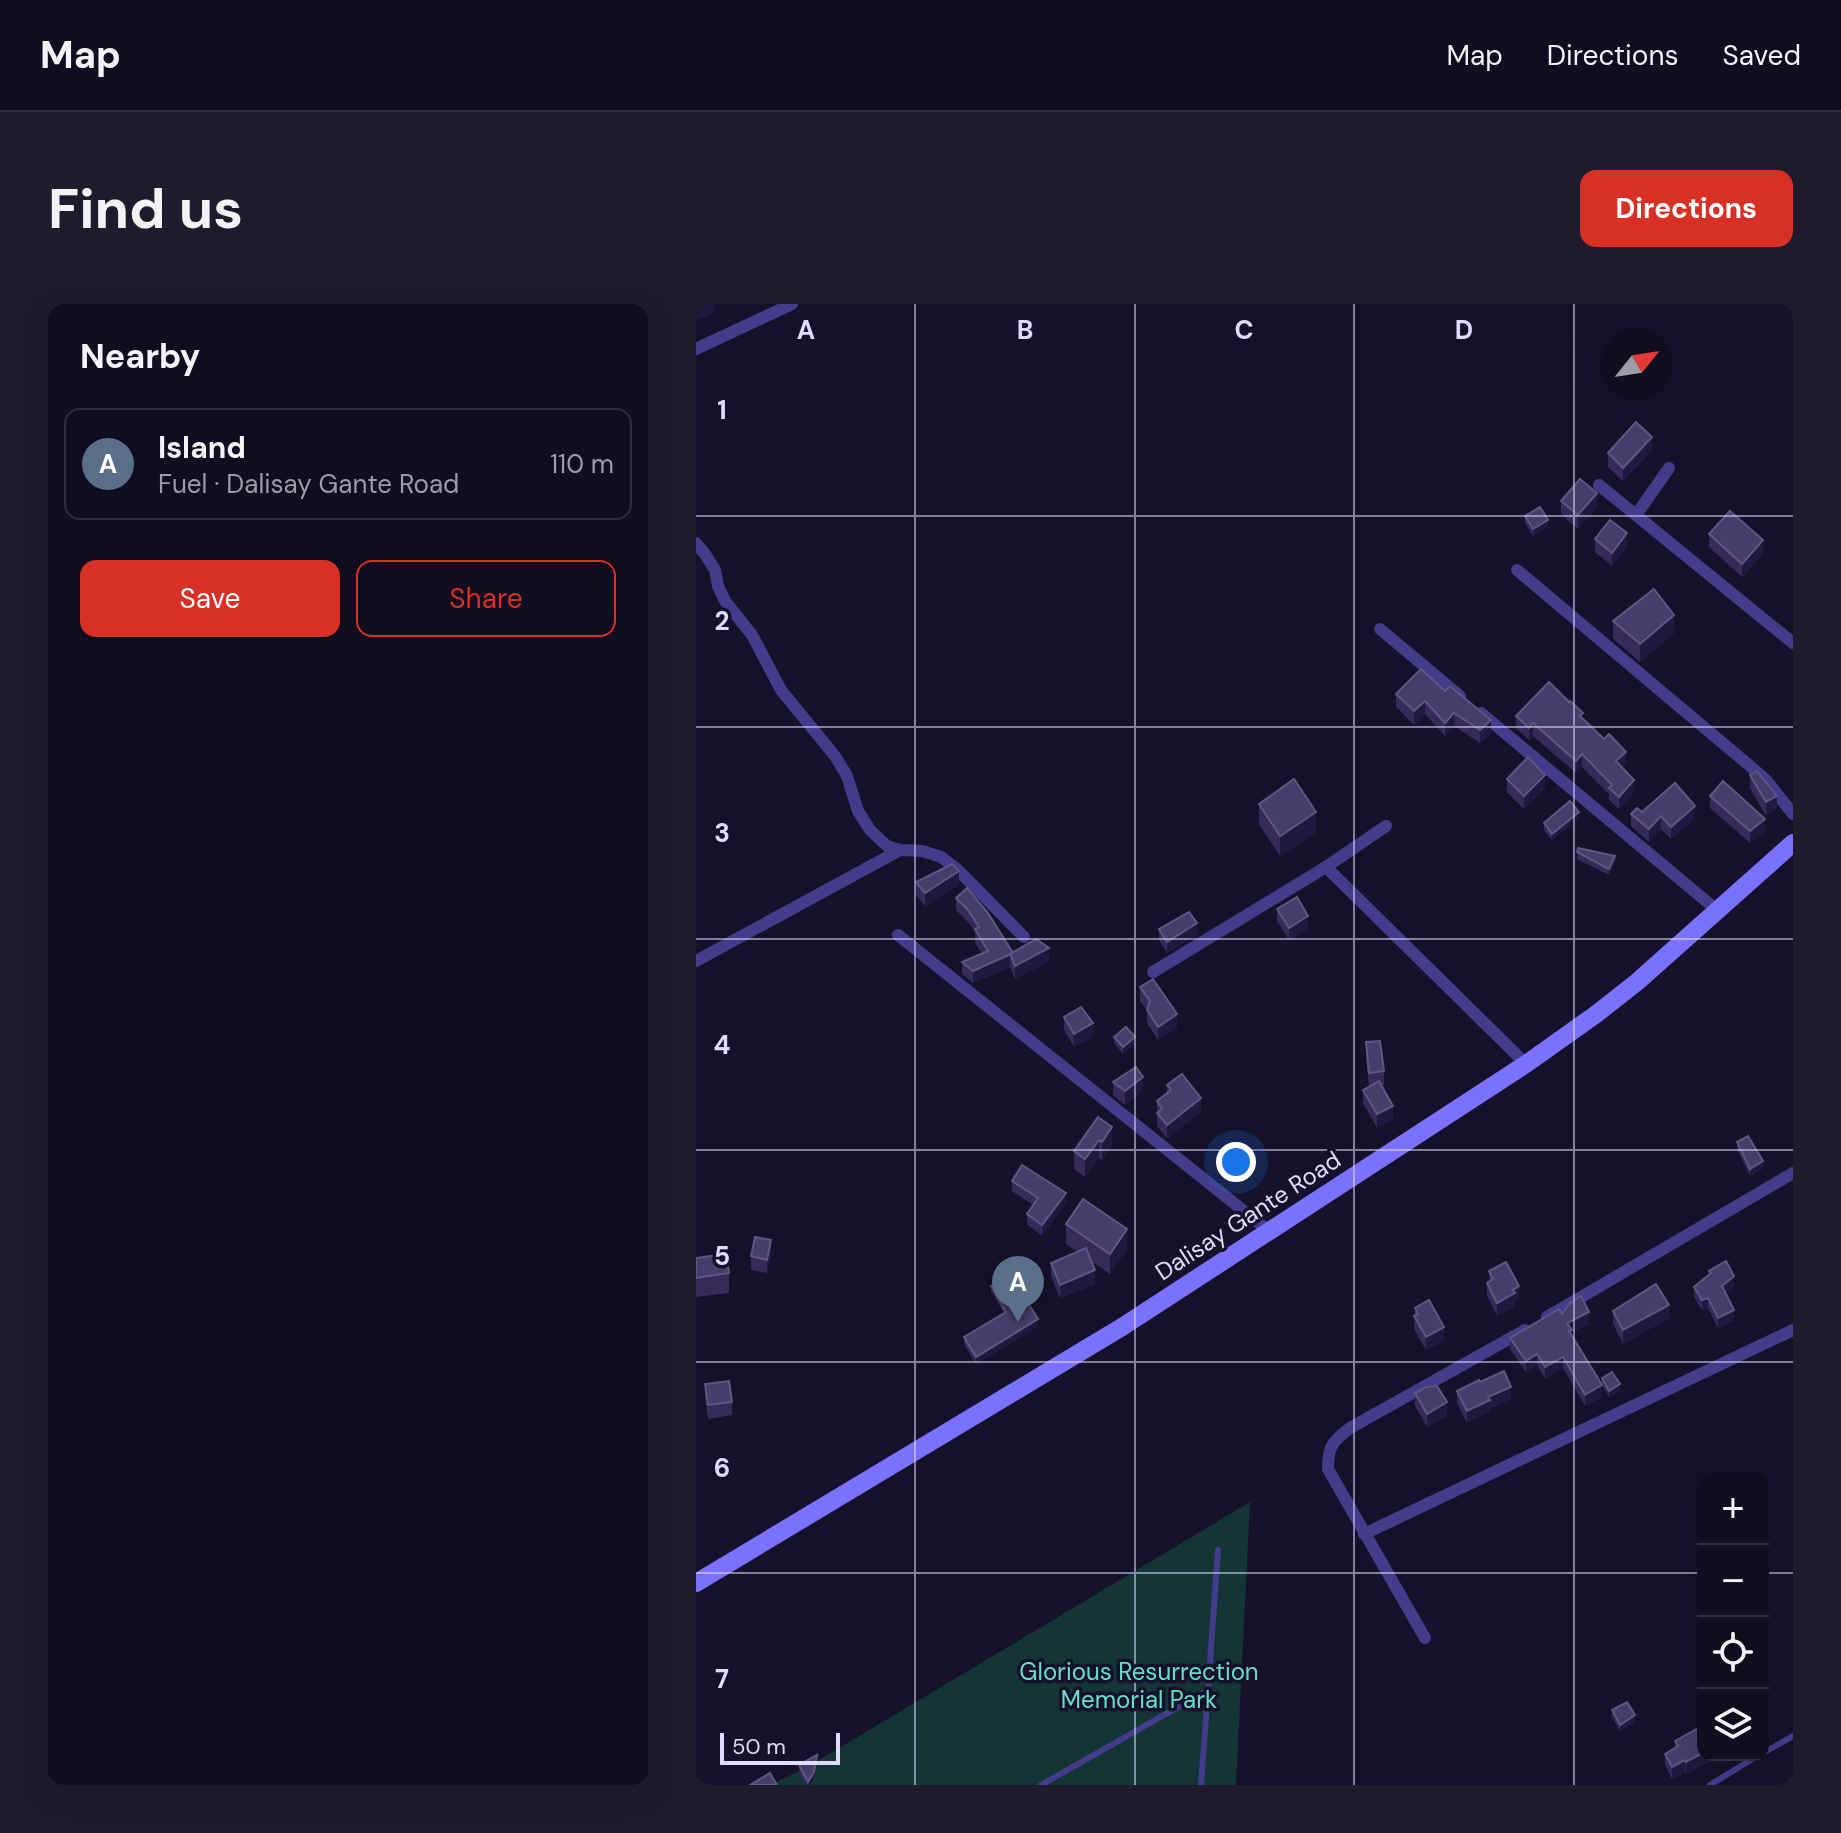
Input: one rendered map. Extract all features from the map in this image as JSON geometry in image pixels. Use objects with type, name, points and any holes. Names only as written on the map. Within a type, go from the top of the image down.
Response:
[{"type":"main road","name":"Dalisay Gante Road","points":[[696,1583],[1122,1327],[1526,1064],[1637,982],[1793,843]]},
{"type":"street","points":[[696,349],[792,304]]},
{"type":"street","points":[[1636,515],[1669,468]]},
{"type":"street","points":[[1599,485],[1793,643]]},
{"type":"street","points":[[696,543],[715,570],[725,601],[752,635],[781,690],[835,756],[847,776],[852,797],[864,821],[878,840],[900,850],[922,851],[941,857],[958,870],[1024,937]]},
{"type":"street","points":[[1517,570],[1766,780],[1793,814]]},
{"type":"street","points":[[1380,629],[1464,700]]},
{"type":"street","points":[[1477,710],[1718,911]]},
{"type":"street","points":[[1153,972],[1326,867],[1386,826]]},
{"type":"street","points":[[696,961],[900,850]]},
{"type":"street","points":[[1326,867],[1526,1064]]},
{"type":"street","points":[[898,935],[1269,1231]]},
{"type":"street","points":[[1425,1638],[1328,1469],[1328,1451],[1335,1439],[1793,1173]]},
{"type":"street","points":[[1364,1534],[1793,1330]]},
{"type":"lane","points":[[1201,1785],[1218,1550]]},
{"type":"lane","points":[[1041,1785],[1052,1782],[1208,1690]]},
{"type":"lane","points":[[1769,1750],[1793,1736]]},
{"type":"lane","points":[[1710,1785],[1749,1761]]},
{"type":"green space","name":"Glorious Resurrection Memorial Park","points":[[1250,1502],[1236,1785],[771,1785],[811,1765]]},
{"type":"building","points":[[1636,422],[1652,437],[1623,468],[1608,453]]},
{"type":"building","points":[[1580,479],[1597,493],[1578,515],[1561,501]]},
{"type":"building","points":[[1540,507],[1548,520],[1533,529],[1525,516]]},
{"type":"building","points":[[1730,511],[1763,540],[1742,564],[1709,534]]},
{"type":"building","points":[[1610,520],[1627,533],[1612,553],[1595,539]]},
{"type":"building","points":[[1654,589],[1674,615],[1640,644],[1613,621]]},
{"type":"building","points":[[1421,669],[1445,691],[1450,686],[1491,720],[1480,730],[1454,713],[1445,723],[1425,701],[1414,711],[1396,694]]},
{"type":"building","points":[[1549,682],[1583,713],[1580,716],[1604,739],[1609,734],[1626,752],[1616,761],[1634,780],[1619,797],[1609,788],[1612,785],[1582,754],[1576,761],[1533,723],[1529,728],[1516,716]]},
{"type":"building","points":[[1528,757],[1545,775],[1524,796],[1507,779]]},
{"type":"building","points":[[1757,771],[1777,796],[1766,802],[1750,775]]},
{"type":"building","points":[[1294,779],[1316,812],[1280,836],[1259,804]]},
{"type":"building","points":[[1723,781],[1765,819],[1750,831],[1710,796]]},
{"type":"building","points":[[1675,783],[1695,806],[1671,827],[1661,816],[1649,829],[1631,814],[1637,808],[1642,812]]},
{"type":"building","points":[[1570,801],[1579,812],[1552,834],[1544,823]]},
{"type":"building","points":[[1578,848],[1615,856],[1609,869],[1577,852]]},
{"type":"building","points":[[952,864],[959,871],[925,893],[916,882]]},
{"type":"building","points":[[967,888],[988,913],[1013,953],[973,971],[962,962],[988,951],[975,929],[979,927],[956,898]]},
{"type":"building","points":[[1297,897],[1308,916],[1289,928],[1277,909]]},
{"type":"building","points":[[1189,912],[1197,923],[1167,942],[1159,929]]},
{"type":"building","points":[[1036,939],[1049,948],[1015,966],[1010,954]]},
{"type":"building","points":[[1153,979],[1177,1014],[1158,1027],[1147,1010],[1150,1001],[1140,987]]},
{"type":"building","points":[[1081,1007],[1093,1023],[1074,1034],[1064,1017]]},
{"type":"building","points":[[1126,1027],[1135,1037],[1123,1047],[1114,1037]]},
{"type":"building","points":[[1380,1041],[1384,1071],[1369,1073],[1366,1042]]},
{"type":"building","points":[[1136,1067],[1143,1077],[1125,1091],[1113,1082]]},
{"type":"building","points":[[1182,1074],[1201,1098],[1167,1125],[1157,1113],[1162,1109],[1157,1101],[1171,1090],[1167,1085]]},
{"type":"building","points":[[1379,1081],[1393,1106],[1377,1114],[1363,1090]]},
{"type":"building","points":[[1098,1117],[1112,1127],[1085,1159],[1074,1151]]},
{"type":"building","points":[[1748,1136],[1763,1161],[1750,1169],[1737,1142]]},
{"type":"building","points":[[1022,1165],[1066,1193],[1042,1225],[1027,1214],[1038,1198],[1012,1181]]},
{"type":"building","points":[[1083,1199],[1127,1229],[1110,1254],[1066,1224]]},
{"type":"building","points":[[755,1237],[771,1240],[767,1260],[751,1256]]},
{"type":"building","points":[[1086,1248],[1095,1270],[1060,1285],[1051,1263]]},
{"type":"building","points":[[726,1254],[729,1273],[696,1278],[696,1258]]},
{"type":"building","points":[[1726,1261],[1734,1276],[1722,1286],[1734,1310],[1718,1318],[1708,1298],[1702,1300],[1694,1287],[1711,1273],[1709,1271]]},
{"type":"building","points":[[1506,1262],[1519,1286],[1513,1290],[1515,1293],[1497,1303],[1487,1283],[1493,1279],[1489,1271]]},
{"type":"building","points":[[1010,1274],[1038,1319],[976,1357],[964,1337],[1006,1312],[991,1286]]},
{"type":"building","points":[[1656,1284],[1669,1305],[1623,1330],[1613,1311]]},
{"type":"building","points":[[1581,1296],[1589,1312],[1567,1323],[1602,1385],[1585,1395],[1563,1357],[1545,1367],[1537,1354],[1526,1361],[1510,1338],[1559,1309],[1562,1314],[1570,1303]]},
{"type":"building","points":[[1429,1300],[1444,1327],[1426,1337],[1414,1316],[1418,1314],[1415,1308]]},
{"type":"building","points":[[1504,1371],[1511,1387],[1467,1411],[1457,1391]]},
{"type":"building","points":[[1612,1372],[1620,1384],[1609,1391],[1602,1378]]},
{"type":"building","points":[[729,1381],[732,1402],[708,1405],[705,1384]]},
{"type":"building","points":[[1437,1386],[1447,1402],[1427,1414],[1415,1393]]},
{"type":"building","points":[[1627,1702],[1635,1715],[1620,1725],[1612,1710]]},
{"type":"building","points":[[1697,1729],[1697,1756],[1672,1767],[1665,1754],[1678,1746],[1675,1741]]},
{"type":"building","points":[[817,1755],[814,1772],[808,1782],[799,1765]]},
{"type":"building","points":[[770,1773],[777,1785],[750,1785]]},
{"type":"place","name":"Island","points":[[1018,1322]]}]
